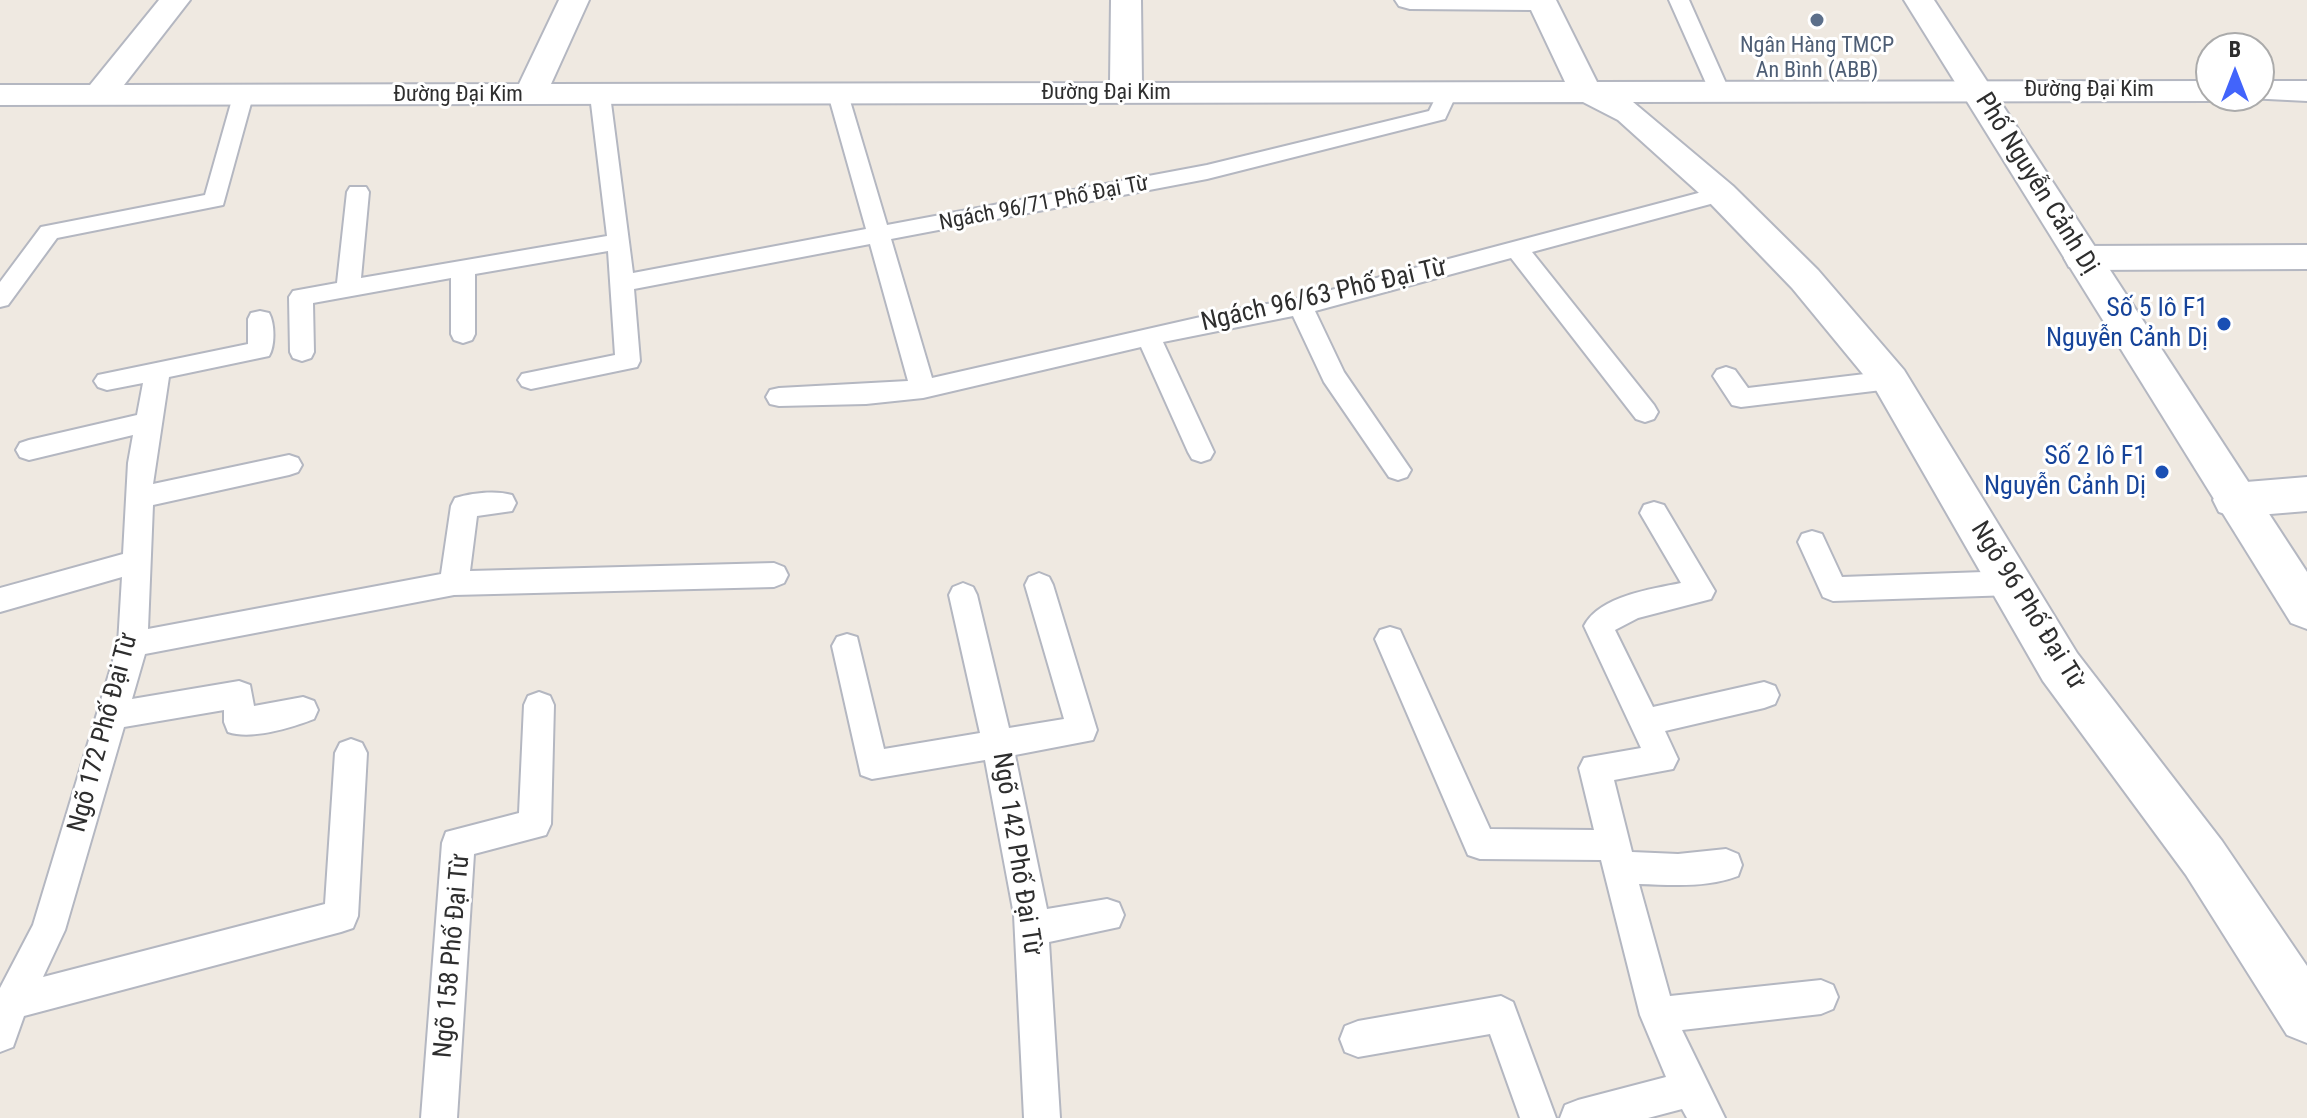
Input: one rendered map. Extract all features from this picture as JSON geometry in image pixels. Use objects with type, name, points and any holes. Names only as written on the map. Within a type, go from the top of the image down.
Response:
[{"type":"street","points":[[98,96],[175,0]]},
{"type":"street","points":[[530,95],[574,0]]},
{"type":"street","points":[[1126,0],[1126,93]]},
{"type":"street","points":[[1410,0],[1541,1],[1585,90]]},
{"type":"street","name":"Phố Nguyễn Cảnh Dị","points":[[1919,0],[2234,500],[2307,610]]},
{"type":"street","name":"Ngõ 96 Phố Đại Từ","points":[[1585,90],[1630,113],[1721,194],[1805,279],[1890,380],[2060,667],[2204,858],[2307,1015]]},
{"type":"street","name":"Đường Đại Kim","points":[[0,95],[2195,91]]},
{"type":"street","points":[[2275,91],[2307,91]]},
{"type":"street","points":[[2082,258],[2307,257]]},
{"type":"street","points":[[2234,500],[2307,494]]},
{"type":"lane","points":[[1679,0],[1719,90]]},
{"type":"lane","name":"Ngách 96/71 Phố Đại Từ","points":[[622,283],[1207,172],[1438,115],[1448,91]]},
{"type":"lane","points":[[838,94],[923,389]]},
{"type":"lane","points":[[531,380],[628,361],[619,241],[600,95]]},
{"type":"lane","points":[[0,299],[49,232],[215,200],[243,96]]},
{"type":"lane","points":[[348,289],[358,192]]},
{"type":"lane","name":"Ngách 96/63 Phố Đại Từ","points":[[779,397],[866,395],[923,389],[1301,306],[1721,194]]},
{"type":"lane","points":[[302,352],[301,297],[619,241]]},
{"type":"lane","points":[[1517,249],[1645,412]]},
{"type":"lane","points":[[463,268],[463,334]]},
{"type":"lane","points":[[1301,306],[1333,376],[1398,470]]},
{"type":"lane","points":[[107,381],[260,350],[260,319]]},
{"type":"lane","points":[[1149,338],[1201,452]]},
{"type":"lane","name":"Ngõ 172 Phố Đại Từ","points":[[4,1014],[48,930],[133,644],[140,497],[147,422],[158,371]]},
{"type":"lane","points":[[1726,376],[1741,398],[1890,380]]},
{"type":"lane","points":[[29,450],[147,422]]},
{"type":"lane","points":[[140,497],[289,465]]},
{"type":"lane","points":[[454,583],[465,506],[502,503]]},
{"type":"lane","points":[[1578,1118],[1698,1104],[1658,1015],[1595,768],[1662,759],[1599,626],[1600,612],[1701,591],[1654,513]]},
{"type":"lane","points":[[1812,542],[1833,589],[2012,583]]},
{"type":"lane","points":[[0,600],[136,562]]},
{"type":"lane","points":[[133,644],[454,583],[774,575]]},
{"type":"lane","points":[[847,646],[872,765],[1082,730],[1039,585]]},
{"type":"lane","name":"Ngõ 142 Phố Đại Từ","points":[[963,595],[998,746],[1032,928],[1042,1118]]},
{"type":"lane","points":[[1390,639],[1480,844],[1618,856],[1678,870],[1726,865]]},
{"type":"lane","points":[[111,716],[239,694],[239,722],[303,710]]},
{"type":"lane","points":[[1643,723],[1764,695]]},
{"type":"lane","name":"Ngõ 158 Phố Đại Từ","points":[[439,1118],[458,843],[535,824],[539,705]]},
{"type":"lane","points":[[4,1014],[341,916],[351,753]]},
{"type":"lane","points":[[1032,928],[1107,915]]},
{"type":"lane","points":[[1658,1015],[1821,997]]},
{"type":"lane","points":[[1358,1039],[1501,1014],[1538,1118]]},
{"type":"place","name":"Ngân Hàng TMCP An Bình (ABB)","points":[[1817,20]]},
{"type":"place","name":"Số 5 lô F1 Nguyễn Cảnh Dị","points":[[2224,324]]},
{"type":"place","name":"Số 2 lô F1 Nguyễn Cảnh Dị","points":[[2162,472]]}]
